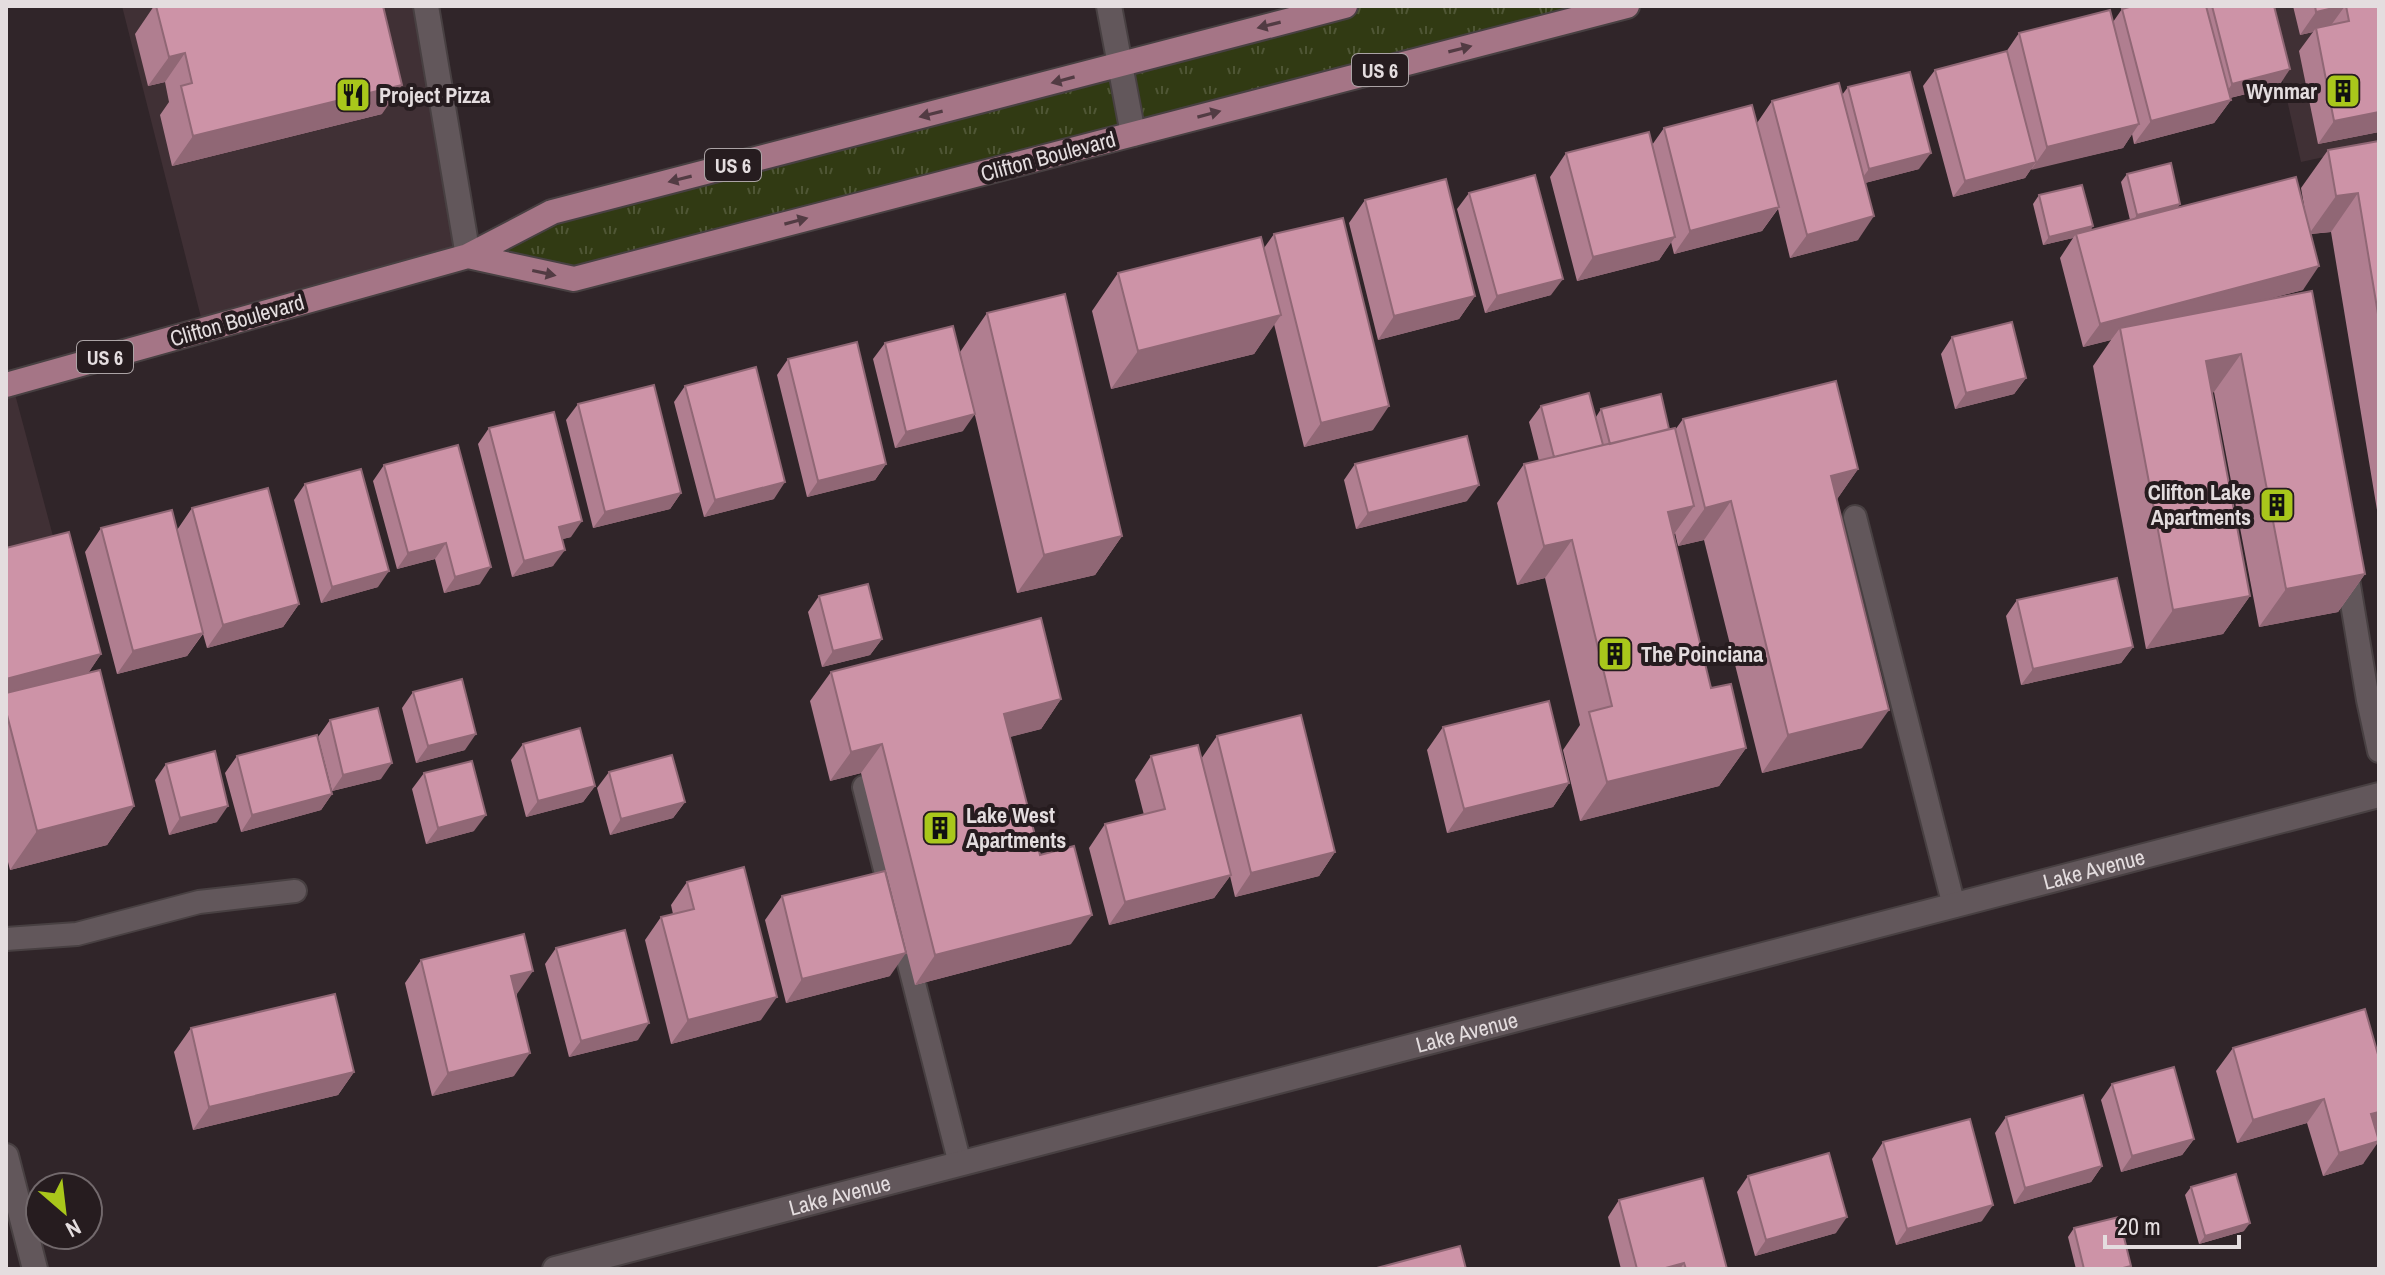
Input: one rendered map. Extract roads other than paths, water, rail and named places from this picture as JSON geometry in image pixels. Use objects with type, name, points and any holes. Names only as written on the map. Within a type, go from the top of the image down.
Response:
[{"type":"main road","name":"Clifton Boulevard","points":[[6,385],[468,256],[552,212],[1345,6]]},
{"type":"main road","name":"Clifton Boulevard","points":[[468,256],[574,279],[1627,6]]},
{"type":"street","points":[[426,6],[468,256]]},
{"type":"street","points":[[1109,6],[1133,134]]},
{"type":"street","name":"Lake Avenue","points":[[555,1269],[2379,795]]},
{"type":"street","points":[[6,1156],[35,1269]]},
{"type":"lane","points":[[1855,517],[1954,906]]},
{"type":"lane","points":[[2342,545],[2379,751]]},
{"type":"lane","points":[[864,787],[960,1164]]},
{"type":"lane","points":[[6,939],[77,934],[199,902],[295,891]]},
{"type":"place","name":"Wynmar","points":[[2343,91]]},
{"type":"place","name":"Project Pizza","points":[[353,95]]},
{"type":"place","name":"Clifton Lake Apartments","points":[[2277,505]]},
{"type":"place","name":"The Poinciana","points":[[1615,654]]},
{"type":"place","name":"Lake West Apartments","points":[[940,828]]}]
